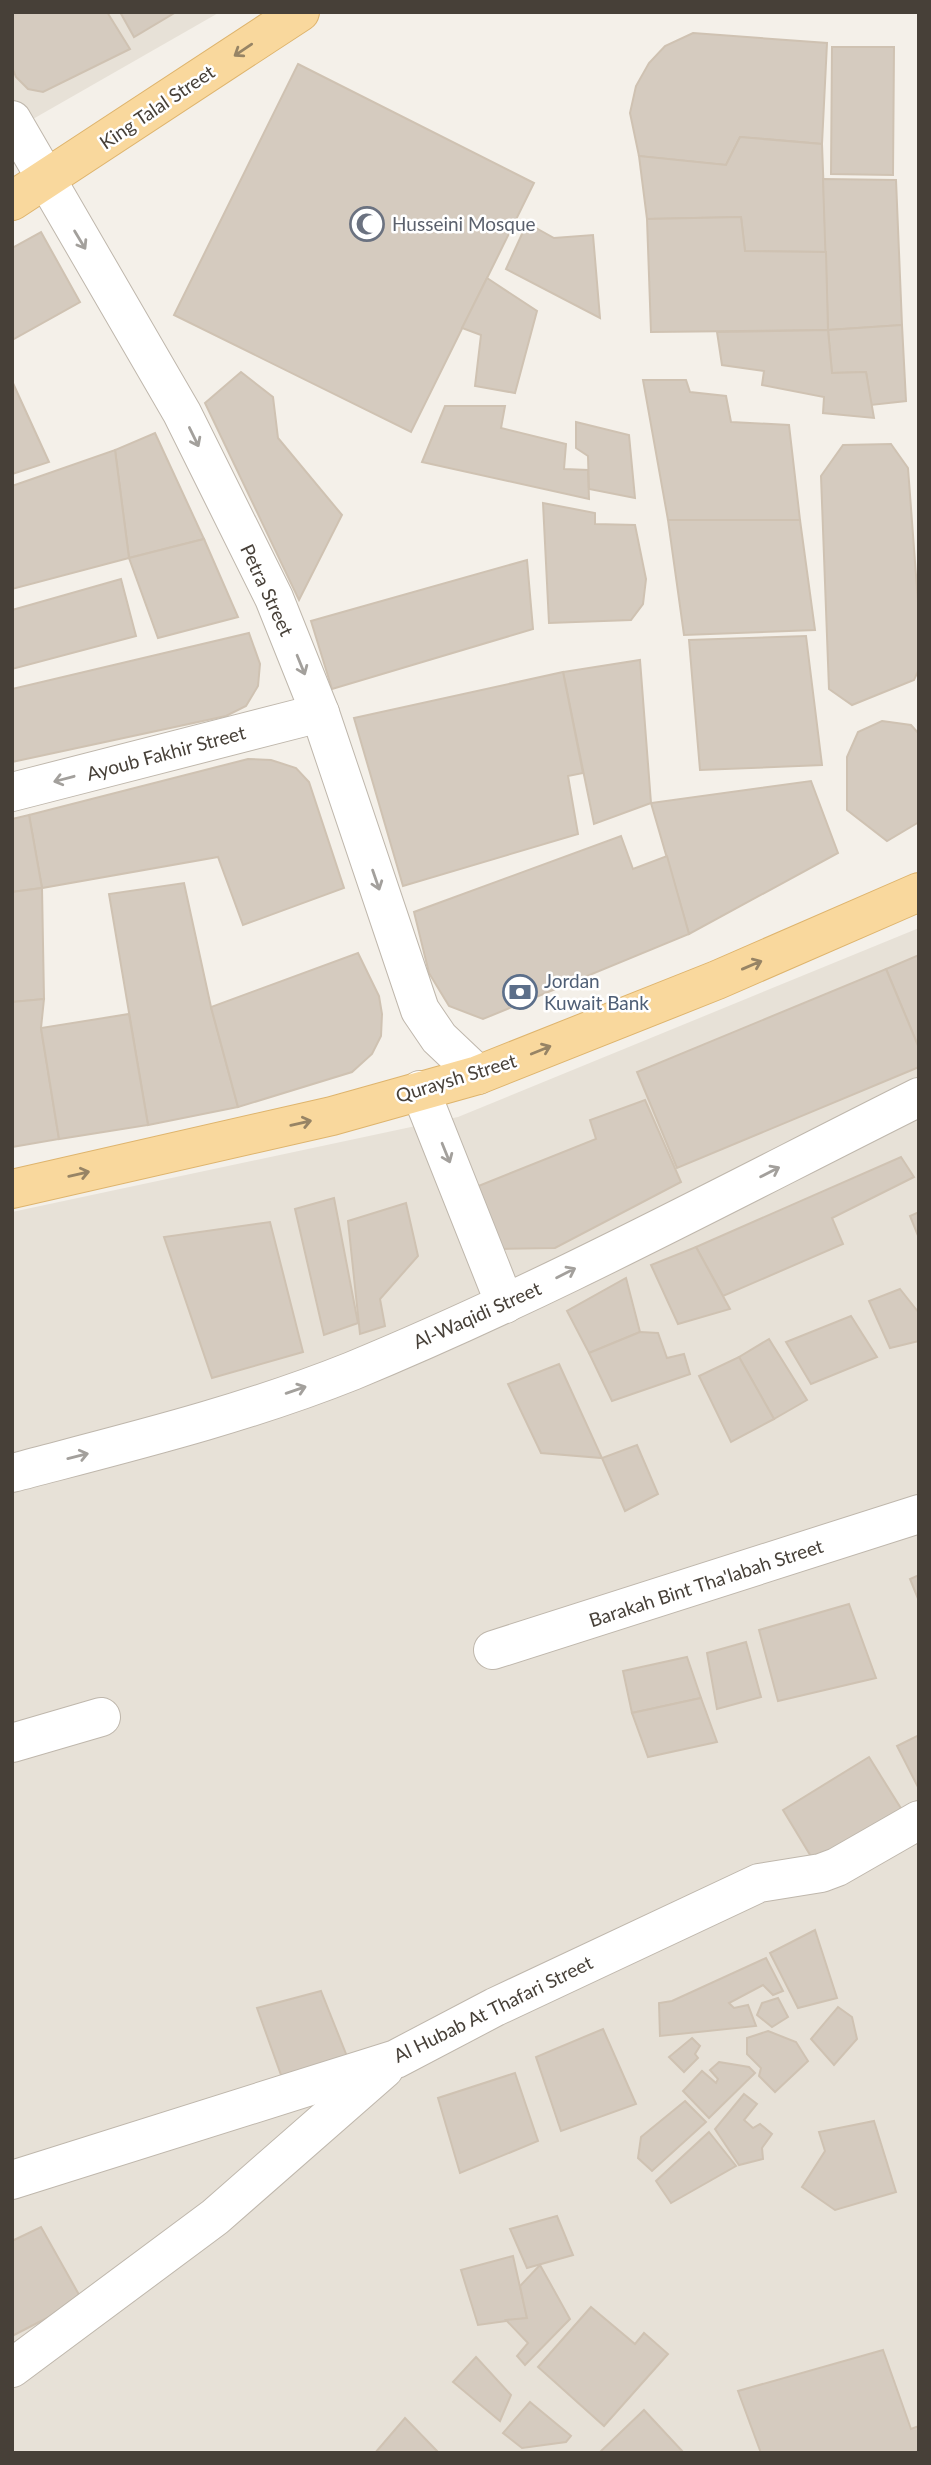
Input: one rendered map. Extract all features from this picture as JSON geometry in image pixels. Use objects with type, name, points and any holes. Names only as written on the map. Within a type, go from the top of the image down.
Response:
[{"type":"main road","name":"King Talal Street","points":[[12,201],[45,182],[300,12]]},
{"type":"main road","name":"Quraysh Street","points":[[12,1189],[332,1116],[478,1075],[718,980],[919,892]]},
{"type":"street","name":"Petra Street","points":[[12,120],[45,182],[181,413],[274,598],[320,713],[420,1010],[439,1038],[478,1075]]},
{"type":"street","name":"Ayoub Fakhir Street","points":[[12,792],[320,713]]},
{"type":"street","points":[[420,1090],[505,1304]]},
{"type":"street","name":"Al-Waqidi Street","points":[[12,1473],[183,1429],[337,1376],[505,1304],[919,1097]]},
{"type":"street","name":"Barakah Bint Tha'labah Street","points":[[493,1650],[919,1514]]},
{"type":"street","points":[[12,1743],[101,1717]]},
{"type":"street","name":"Al Hubab At Thafari Street","points":[[12,2180],[396,2059],[507,2001],[759,1883],[821,1873],[837,1867],[919,1820]]},
{"type":"street","points":[[12,2368],[215,2217],[396,2059]]},
{"type":"shaded area","points":[[12,12],[220,12],[12,131]]},
{"type":"shaded area","points":[[919,928],[919,2453],[12,2453],[12,1212],[458,1117]]},
{"type":"building","points":[[12,12],[107,12],[130,49],[43,92],[28,89],[16,77],[12,67]]},
{"type":"building","points":[[120,12],[176,12],[134,37]]},
{"type":"building","points":[[693,33],[827,43],[822,144],[740,137],[726,165],[639,156],[630,113],[636,86],[649,63],[665,46]]},
{"type":"building","points":[[832,47],[894,47],[893,175],[831,174]]},
{"type":"building","name":"Husseini Mosque","points":[[298,64],[534,183],[411,432],[174,315]]},
{"type":"building","points":[[740,137],[822,144],[826,252],[745,251],[741,217],[647,219],[639,156],[726,165]]},
{"type":"building","points":[[823,179],[896,180],[902,325],[828,330]]},
{"type":"building","points":[[741,217],[745,251],[826,252],[828,330],[651,332],[647,219]]},
{"type":"building","points":[[527,223],[554,238],[593,235],[600,318],[506,269]]},
{"type":"building","points":[[41,232],[80,302],[12,340],[12,248]]},
{"type":"building","points":[[487,278],[537,311],[515,393],[475,386],[481,335],[462,328]]},
{"type":"building","points":[[902,325],[906,401],[871,405],[866,372],[832,373],[828,330]]},
{"type":"building","points":[[828,330],[832,373],[866,372],[874,418],[823,413],[824,397],[762,385],[764,371],[722,365],[717,332]]},
{"type":"building","points":[[241,372],[273,397],[278,438],[342,515],[299,600],[205,403]]},
{"type":"building","points":[[643,380],[686,380],[690,392],[726,396],[731,422],[789,425],[800,520],[668,520]]},
{"type":"building","points":[[12,381],[49,462],[12,474]]},
{"type":"building","points":[[445,406],[505,406],[501,428],[566,444],[564,469],[588,470],[589,499],[422,462]]},
{"type":"building","points":[[576,422],[629,435],[635,498],[589,489],[588,456],[576,448]]},
{"type":"building","points":[[155,433],[204,539],[129,558],[115,450]]},
{"type":"building","points":[[891,444],[908,468],[919,615],[919,669],[914,680],[852,705],[829,689],[821,476],[843,445]]},
{"type":"building","points":[[115,450],[129,558],[12,589],[12,486]]},
{"type":"building","points":[[543,503],[595,513],[595,524],[635,525],[646,579],[643,604],[631,620],[549,623]]},
{"type":"building","points":[[668,520],[800,520],[815,630],[684,635]]},
{"type":"building","points":[[204,539],[238,617],[158,638],[129,558]]},
{"type":"building","points":[[527,560],[533,629],[332,689],[311,621]]},
{"type":"building","points":[[121,579],[136,636],[12,669],[12,610]]},
{"type":"building","points":[[249,633],[260,664],[258,686],[246,706],[226,716],[12,762],[12,689]]},
{"type":"building","points":[[806,636],[822,765],[700,770],[689,640]]},
{"type":"building","points":[[640,660],[651,803],[594,824],[563,672]]},
{"type":"building","points":[[563,672],[583,773],[568,776],[578,834],[403,886],[354,718]]},
{"type":"building","points":[[882,721],[911,725],[919,734],[919,822],[887,841],[847,810],[847,757],[858,732]]},
{"type":"building","points":[[248,759],[271,760],[296,768],[309,782],[344,888],[243,925],[218,857],[42,888],[29,815]]},
{"type":"building","points":[[811,781],[838,853],[689,934],[651,803]]},
{"type":"building","points":[[29,815],[42,888],[12,892],[12,819]]},
{"type":"building","points":[[621,836],[633,869],[667,856],[689,934],[483,1019],[449,1006],[429,973],[414,912]]},
{"type":"building","points":[[184,883],[211,1007],[238,1107],[148,1125],[109,894]]},
{"type":"building","points":[[42,888],[44,999],[12,1002],[12,892]]},
{"type":"building","points":[[358,953],[379,996],[382,1014],[381,1036],[372,1054],[352,1072],[238,1107],[211,1007]]},
{"type":"building","points":[[919,955],[919,1048],[886,969]]},
{"type":"building","points":[[886,969],[919,1048],[919,1067],[677,1168],[637,1072]]},
{"type":"building","points":[[44,999],[41,1028],[59,1139],[12,1147],[12,1002]]},
{"type":"building","points":[[129,1014],[148,1125],[59,1139],[41,1028]]},
{"type":"building","points":[[645,1100],[681,1182],[555,1248],[500,1249],[466,1191],[596,1139],[590,1120]]},
{"type":"building","points":[[901,1157],[914,1177],[832,1218],[843,1244],[723,1296],[696,1247]]},
{"type":"building","points":[[334,1198],[358,1323],[324,1335],[295,1209]]},
{"type":"building","points":[[406,1203],[418,1256],[380,1299],[385,1326],[360,1334],[348,1221]]},
{"type":"building","points":[[919,1212],[919,1238],[910,1216]]},
{"type":"building","points":[[270,1222],[303,1352],[212,1378],[164,1237]]},
{"type":"building","points":[[696,1247],[730,1309],[678,1324],[651,1265]]},
{"type":"building","points":[[626,1278],[640,1332],[589,1353],[567,1311]]},
{"type":"building","points":[[900,1289],[919,1313],[919,1341],[890,1348],[869,1301]]},
{"type":"building","points":[[851,1316],[877,1357],[811,1384],[786,1342]]},
{"type":"building","points":[[640,1332],[658,1333],[667,1358],[684,1354],[690,1374],[612,1401],[589,1353]]},
{"type":"building","points":[[769,1339],[807,1400],[774,1419],[739,1357]]},
{"type":"building","points":[[739,1357],[774,1419],[731,1442],[699,1376]]},
{"type":"building","points":[[559,1364],[602,1458],[541,1453],[508,1384]]},
{"type":"building","points":[[637,1445],[658,1494],[625,1511],[602,1458]]},
{"type":"building","points":[[919,1575],[919,1601],[910,1579]]},
{"type":"building","points":[[849,1604],[876,1678],[778,1701],[759,1630]]},
{"type":"building","points":[[746,1642],[761,1697],[717,1709],[707,1653]]},
{"type":"building","points":[[687,1657],[701,1698],[632,1713],[623,1671]]},
{"type":"building","points":[[701,1698],[717,1742],[648,1757],[632,1713]]},
{"type":"building","points":[[919,1735],[919,1789],[897,1746]]},
{"type":"building","points":[[869,1757],[902,1810],[815,1863],[783,1810]]},
{"type":"building","points":[[815,1930],[837,1998],[798,2008],[770,1953]]},
{"type":"building","points":[[766,1958],[783,1991],[773,1995],[763,1985],[729,2003],[734,2008],[748,2005],[756,2026],[660,2036],[659,2003],[672,2001]]},
{"type":"building","points":[[321,1991],[352,2069],[285,2086],[257,2008]]},
{"type":"building","points":[[778,1998],[788,2017],[772,2027],[757,2015],[762,2003]]},
{"type":"building","points":[[838,2007],[852,2017],[857,2039],[834,2065],[811,2039]]},
{"type":"building","points":[[603,2029],[636,2104],[561,2131],[536,2057]]},
{"type":"building","points":[[768,2031],[796,2042],[808,2061],[775,2092],[759,2076],[761,2068],[747,2054],[747,2038]]},
{"type":"building","points":[[692,2038],[700,2046],[695,2054],[698,2058],[684,2072],[669,2057]]},
{"type":"building","points":[[719,2062],[749,2067],[755,2073],[709,2118],[683,2091],[702,2071],[716,2083],[718,2079],[710,2070]]},
{"type":"building","points":[[515,2073],[538,2141],[460,2173],[438,2098]]},
{"type":"building","points":[[744,2094],[757,2104],[744,2120],[753,2128],[760,2124],[772,2134],[762,2148],[763,2159],[739,2165],[715,2129]]},
{"type":"building","points":[[685,2101],[706,2122],[652,2171],[638,2158],[641,2137]]},
{"type":"building","points":[[874,2121],[896,2192],[835,2210],[802,2187],[825,2151],[819,2132]]},
{"type":"building","points":[[709,2132],[736,2166],[671,2203],[656,2181]]},
{"type":"building","points":[[557,2216],[573,2255],[527,2268],[510,2229]]},
{"type":"building","points":[[41,2227],[82,2300],[12,2336],[12,2241]]},
{"type":"building","points":[[513,2256],[527,2318],[478,2325],[461,2270]]},
{"type":"building","points":[[540,2265],[570,2319],[525,2365],[517,2356],[528,2343],[506,2320],[527,2318],[520,2286]]},
{"type":"building","points":[[591,2307],[635,2344],[644,2333],[668,2354],[604,2426],[538,2367]]},
{"type":"building","points":[[883,2350],[911,2429],[919,2426],[919,2453],[761,2453],[738,2391]]},
{"type":"building","points":[[476,2357],[511,2395],[500,2421],[453,2382]]},
{"type":"building","points":[[530,2402],[571,2436],[566,2442],[522,2448],[503,2433]]},
{"type":"building","points":[[644,2410],[684,2453],[599,2453]]},
{"type":"building","points":[[405,2418],[439,2453],[375,2453]]},
{"type":"place","name":"Husseini Mosque","points":[[367,224]]},
{"type":"place","name":"Jordan Kuwait Bank","points":[[520,992]]}]
